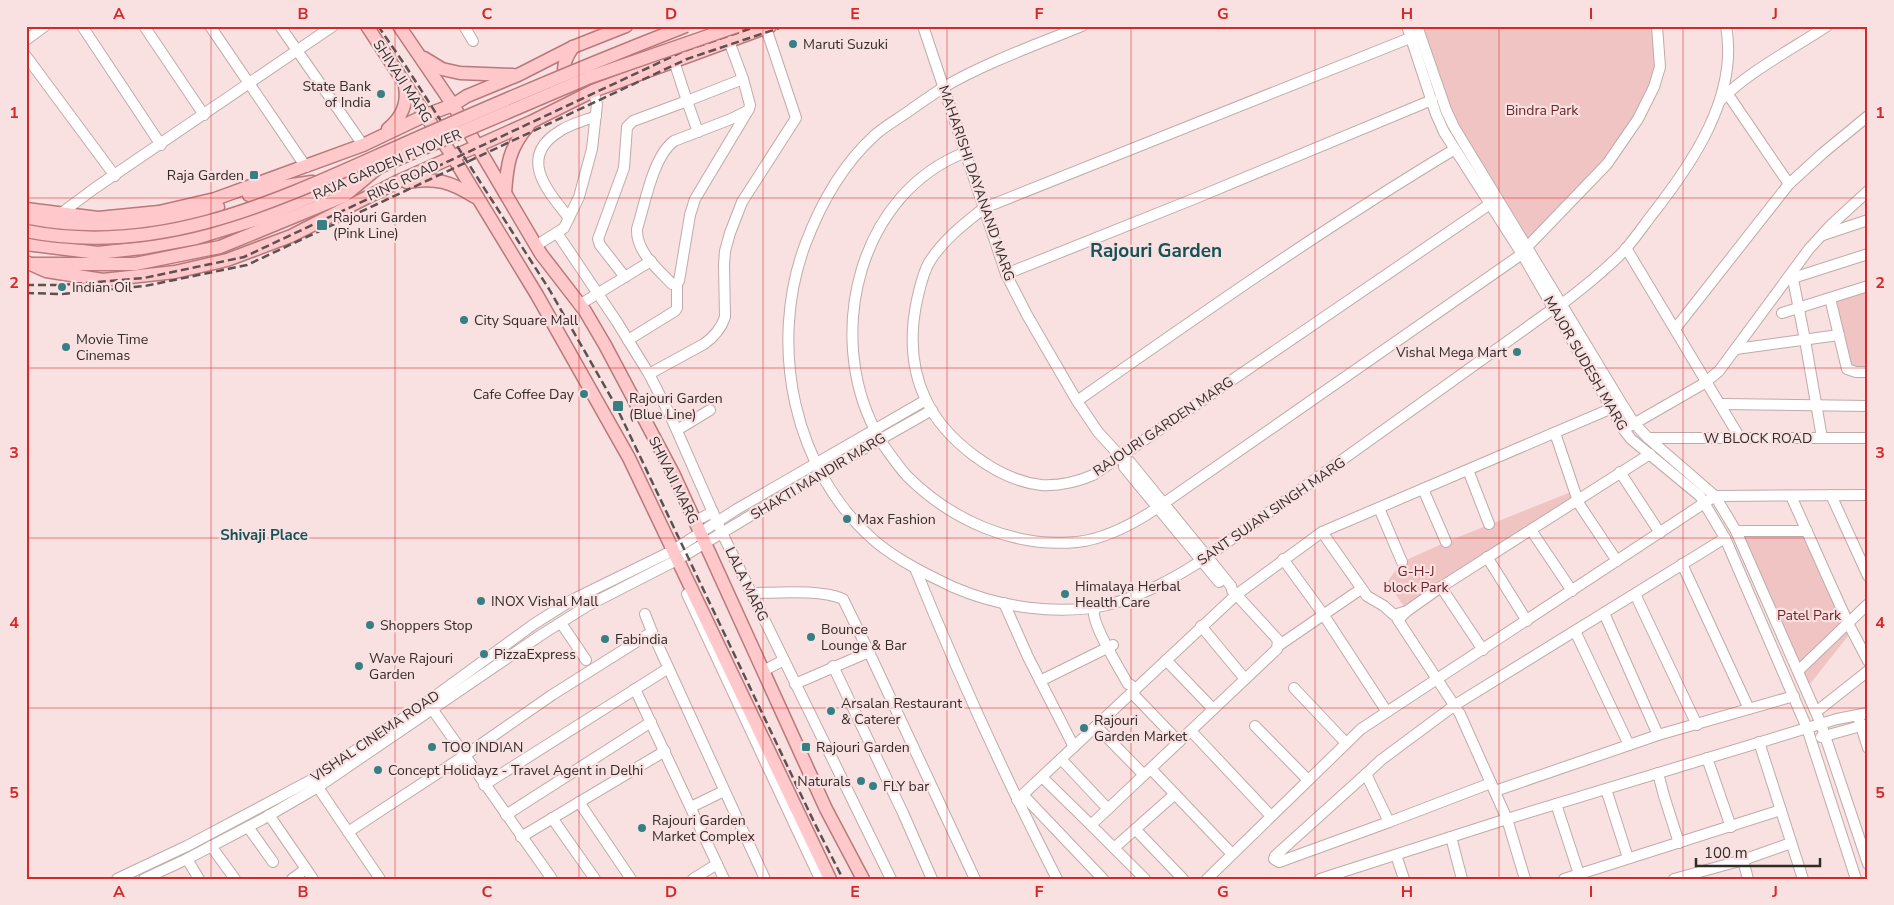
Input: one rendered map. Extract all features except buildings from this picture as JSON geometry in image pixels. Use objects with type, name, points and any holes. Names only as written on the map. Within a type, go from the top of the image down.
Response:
[{"type":"main road","name":"SHIVAJI MARG","points":[[367,26],[480,200],[537,295],[629,458],[830,879]]},
{"type":"main road","name":"SHIVAJI MARG","points":[[399,26],[453,105],[541,254],[579,305],[610,353],[674,475],[826,810],[863,879]]},
{"type":"main road","points":[[26,209],[98,218],[159,212],[215,200],[363,145],[426,115],[453,105],[467,96],[518,75],[573,47],[626,26]]},
{"type":"main road","name":"RAJA GARDEN FLYOVER","points":[[26,231],[96,239],[142,236],[194,226],[258,207],[586,65],[686,26]]},
{"type":"main road","name":"RAJA GARDEN FLYOVER","points":[[26,244],[98,253],[142,248],[196,238],[261,218],[590,77],[737,26]]},
{"type":"main road","name":"RING ROAD","points":[[29,263],[46,271],[103,280],[175,272],[227,260],[291,236],[391,185],[531,122],[592,91],[768,27]]},
{"type":"main road","points":[[573,47],[565,58],[563,67],[565,77],[574,89],[592,91]]},
{"type":"main road","points":[[420,56],[442,69],[460,73],[518,75]]},
{"type":"main road","points":[[381,136],[398,121],[406,104],[404,82]]},
{"type":"main road","points":[[505,193],[506,171],[510,154],[516,139],[531,122]]},
{"type":"main road","points":[[29,263],[135,264],[220,247],[344,196],[380,167]]},
{"type":"main road","points":[[391,185],[423,179],[441,180],[460,188],[480,200]]},
{"type":"main road","points":[[26,219],[73,226],[111,227],[148,224],[183,217],[266,190],[318,181]]},
{"type":"street","points":[[26,40],[45,26]]},
{"type":"street","points":[[82,26],[161,145]]},
{"type":"street","points":[[144,26],[204,115]]},
{"type":"street","points":[[210,26],[306,167]]},
{"type":"street","points":[[280,26],[363,145]]},
{"type":"street","points":[[60,214],[95,188],[161,145],[333,26]]},
{"type":"street","points":[[464,26],[473,41]]},
{"type":"street","name":"MAHARISHI DAYANAND MARG","points":[[924,26],[1006,274],[1027,316],[1077,402],[1098,432],[1122,457],[1130,462],[1160,506],[1227,590],[1234,593],[1278,640],[1278,646]]},
{"type":"street","name":"SANT SUJAN SINGH MARG","points":[[1082,26],[985,67],[944,87],[876,135],[856,155],[826,200],[813,224],[793,283],[789,314],[791,379],[802,430],[821,473],[835,496],[876,542],[915,568],[964,592],[1004,603],[1050,609],[1093,609],[1145,593],[1204,559],[1591,282],[1626,248],[1683,175],[1708,128],[1723,97],[1728,69],[1726,26]]},
{"type":"street","name":"MAJOR SUDESH MARG","points":[[1407,26],[1432,100],[1558,306],[1634,423],[1648,438],[1715,496],[1736,531],[1821,724],[1868,864]]},
{"type":"street","name":"MAJOR SUDESH MARG","points":[[1417,26],[1455,149],[1490,204],[1525,251]]},
{"type":"street","points":[[966,152],[947,160],[923,177],[894,204],[878,228],[856,292],[852,323],[852,359],[858,390],[877,434],[906,475],[957,515],[1014,538],[1045,542],[1077,542],[1109,534],[1134,523],[1525,251],[1607,164],[1638,119],[1654,87],[1660,67],[1657,26]]},
{"type":"street","points":[[1788,184],[1723,97],[1750,76],[1827,26]]},
{"type":"street","points":[[649,374],[704,344],[711,339],[722,325],[725,317],[725,251],[730,233],[742,202],[796,118],[768,27]]},
{"type":"street","name":"RAJOURI GARDEN MARG","points":[[1410,38],[984,208],[957,229],[942,244],[929,262],[921,284],[916,307],[912,346],[917,372],[926,400],[939,420],[966,448],[996,469],[1024,481],[1043,485],[1080,480],[1093,475],[1122,457],[1490,204]]},
{"type":"street","points":[[628,340],[677,308],[677,284],[690,214],[695,199],[747,111],[749,101],[729,41]]},
{"type":"street","points":[[26,56],[115,176]]},
{"type":"street","points":[[674,61],[698,132]]},
{"type":"street","points":[[625,278],[600,245],[598,239],[624,168],[627,127],[633,121],[743,79]]},
{"type":"street","points":[[536,245],[564,228],[579,197],[591,158],[597,104],[592,91]]},
{"type":"street","points":[[1006,274],[1432,100]]},
{"type":"street","points":[[677,284],[672,284],[651,261],[640,244],[637,230],[658,160],[667,146],[674,141],[732,119],[747,111]]},
{"type":"street","points":[[569,218],[544,182],[539,171],[537,157],[541,147],[560,130],[596,116]]},
{"type":"street","points":[[1676,330],[1788,184],[1822,153],[1868,116]]},
{"type":"street","points":[[1077,402],[1235,291],[1364,205],[1455,149]]},
{"type":"street","points":[[1624,430],[1707,381],[1718,371],[1792,276],[1809,249],[1868,192]]},
{"type":"street","points":[[1822,235],[1868,220]]},
{"type":"street","name":"LALA MARG","points":[[557,233],[649,374],[677,430],[722,533],[891,879]]},
{"type":"street","points":[[1626,248],[1740,438]]},
{"type":"street","points":[[1792,276],[1868,254]]},
{"type":"street","points":[[579,305],[651,261]]},
{"type":"street","points":[[1792,276],[1806,340],[1822,438]]},
{"type":"street","points":[[1782,313],[1868,286]]},
{"type":"street","points":[[1830,298],[1847,369],[1856,372],[1868,372]]},
{"type":"street","name":"MAJOR SUDESH MARG","points":[[1558,306],[1624,430],[1631,439],[1690,487],[1705,503],[1725,538],[1807,728],[1856,879]]},
{"type":"street","points":[[1736,349],[1839,335]]},
{"type":"street","points":[[700,532],[715,517],[816,462],[877,434],[926,400]]},
{"type":"street","points":[[1020,797],[1166,660],[1234,593],[1322,532],[1622,404]]},
{"type":"street","points":[[1721,404],[1868,406]]},
{"type":"street","points":[[677,430],[710,410]]},
{"type":"street","name":"SHAKTI MANDIR MARG","points":[[700,532],[722,533],[821,473],[877,434],[932,410]]},
{"type":"street","points":[[1555,433],[1582,511],[1617,561]]},
{"type":"street","name":"W BLOCK ROAD","points":[[1648,438],[1868,438]]},
{"type":"street","points":[[1525,879],[1507,819],[1455,706],[1439,679],[1398,620],[1406,611],[1440,587],[1650,454]]},
{"type":"street","points":[[1468,470],[1489,524]]},
{"type":"street","points":[[1620,472],[1660,533]]},
{"type":"street","points":[[1423,489],[1446,542]]},
{"type":"street","points":[[1831,495],[1868,576]]},
{"type":"street","points":[[1207,879],[1361,729],[1715,496],[1868,495]]},
{"type":"street","points":[[1792,496],[1848,623],[1868,661]]},
{"type":"street","points":[[1379,508],[1402,562]]},
{"type":"street","points":[[1531,530],[1572,591]]},
{"type":"street","points":[[1736,531],[1807,531]]},
{"type":"street","name":"VISHAL CINEMA ROAD","points":[[144,879],[265,818],[430,706],[541,635],[675,556],[700,532]]},
{"type":"street","points":[[1322,532],[1367,596],[1384,606],[1394,615],[1406,611]]},
{"type":"street","points":[[1725,538],[1455,706],[1381,760],[1274,858],[1279,862],[1493,787],[1658,735],[1794,696]]},
{"type":"street","points":[[675,556],[692,605],[820,879]]},
{"type":"street","name":"VISHAL CINEMA ROAD","points":[[430,706],[534,624],[572,600],[675,556]]},
{"type":"street","points":[[1487,558],[1527,621]]},
{"type":"street","points":[[1283,560],[1324,614],[1387,712]]},
{"type":"street","points":[[1682,564],[1749,709]]},
{"type":"street","points":[[915,568],[935,617],[1020,797],[1055,878]]},
{"type":"street","points":[[1440,587],[1483,650]]},
{"type":"street","points":[[1091,825],[1278,646],[1361,589]]},
{"type":"street","points":[[751,593],[802,593],[836,596],[843,599],[975,879]]},
{"type":"street","points":[[1635,594],[1697,725]]},
{"type":"street","points":[[1004,603],[1040,681],[1074,747]]},
{"type":"street","points":[[1798,671],[1868,604]]},
{"type":"street","points":[[1093,609],[1093,616],[1128,684],[1179,742]]},
{"type":"street","points":[[1604,613],[1658,735]]},
{"type":"street","points":[[645,614],[668,669],[765,879]]},
{"type":"street","points":[[561,623],[586,660]]},
{"type":"street","points":[[534,624],[541,635]]},
{"type":"street","points":[[1200,626],[1245,679]]},
{"type":"street","points":[[1575,631],[1630,745]]},
{"type":"street","points":[[348,832],[464,756],[552,694],[652,632]]},
{"type":"street","points":[[1040,681],[1110,646]]},
{"type":"street","points":[[795,684],[869,652]]},
{"type":"street","points":[[763,671],[784,660]]},
{"type":"street","points":[[1166,660],[1213,710]]},
{"type":"street","points":[[833,666],[903,813],[932,879]]},
{"type":"street","points":[[484,785],[668,669]]},
{"type":"street","points":[[1816,712],[1868,672]]},
{"type":"street","points":[[1294,688],[1346,744]]},
{"type":"street","points":[[635,689],[724,879]]},
{"type":"street","points":[[430,706],[552,879]]},
{"type":"street","points":[[1320,879],[1349,875],[1396,855],[1507,819],[1759,742],[1862,714],[1868,748]]},
{"type":"street","points":[[506,815],[651,722]]},
{"type":"street","points":[[1811,740],[1864,724]]},
{"type":"street","points":[[1096,726],[1174,794],[1232,854]]},
{"type":"street","points":[[1255,726],[1308,780]]},
{"type":"street","points":[[1191,731],[1271,816]]},
{"type":"street","points":[[1759,742],[1803,879]]},
{"type":"street","points":[[521,837],[665,751]]},
{"type":"street","points":[[1707,758],[1731,827]]},
{"type":"street","points":[[1062,759],[1108,809]]},
{"type":"street","points":[[1658,773],[1679,843]]},
{"type":"street","points":[[1366,774],[1389,822]]},
{"type":"street","points":[[1042,777],[1145,879]]},
{"type":"street","points":[[315,783],[380,879]]},
{"type":"street","name":"VISHAL CINEMA ROAD","points":[[117,879],[315,783]]},
{"type":"street","points":[[1606,789],[1628,858]]},
{"type":"street","points":[[691,807],[724,792]]},
{"type":"street","points":[[1114,848],[1174,794]]},
{"type":"street","points":[[1020,797],[1103,879]]},
{"type":"street","points":[[579,802],[631,879]]},
{"type":"street","points":[[1556,804],[1579,874]]},
{"type":"street","points":[[1564,879],[1781,810]]},
{"type":"street","points":[[255,811],[265,818],[313,879]]},
{"type":"street","points":[[552,818],[595,879]]},
{"type":"street","points":[[248,827],[273,862]]},
{"type":"street","points":[[1135,829],[1183,879]]},
{"type":"street","points":[[1450,837],[1462,879]]},
{"type":"street","points":[[1674,879],[1690,877],[1791,843]]},
{"type":"street","points":[[211,846],[235,879]]},
{"type":"street","points":[[1396,855],[1404,879]]},
{"type":"street","points":[[187,858],[199,879]]},
{"type":"street","points":[[1743,860],[1748,879]]},
{"type":"street","points":[[693,879],[717,864]]},
{"type":"street","points":[[292,879],[306,869]]},
{"type":"green space","name":"Bindra Park","points":[[1417,26],[1657,26],[1654,87],[1607,164],[1527,247],[1449,118]]},
{"type":"green space","points":[[1868,286],[1868,370],[1847,369],[1830,298]]},
{"type":"green space","name":"G-H-J block Park","points":[[1571,492],[1577,499],[1407,611],[1387,582],[1402,562],[1446,542]]},
{"type":"green space","name":"Patel Park","points":[[1736,531],[1807,531],[1852,631],[1806,689]]},
{"type":"railway","points":[[378,26],[549,289],[616,406],[843,879]]},
{"type":"railway","points":[[26,285],[61,285],[144,278],[244,257],[684,51],[758,26]]},
{"type":"railway","points":[[26,293],[61,294],[145,286],[247,265],[687,59],[785,26]]},
{"type":"place","name":"Maruti Suzuki","points":[[793,44]]},
{"type":"place","name":"State Bank of India","points":[[381,94]]},
{"type":"place","name":"Raja Garden","points":[[254,175]]},
{"type":"place","name":"Rajouri Garden (Pink Line)","points":[[322,225]]},
{"type":"place","name":"Indian Oil","points":[[62,287]]},
{"type":"place","name":"City Square Mall","points":[[464,320]]},
{"type":"place","name":"Movie Time Cinemas","points":[[66,347]]},
{"type":"place","name":"Vishal Mega Mart","points":[[1517,352]]},
{"type":"place","name":"Cafe Coffee Day","points":[[584,394]]},
{"type":"place","name":"Rajouri Garden (Blue Line)","points":[[618,406]]},
{"type":"place","name":"Max Fashion","points":[[847,519]]},
{"type":"place","name":"Himalaya Herbal Health Care","points":[[1065,594]]},
{"type":"place","name":"INOX Vishal Mall","points":[[481,601]]},
{"type":"place","name":"Shoppers Stop","points":[[370,625]]},
{"type":"place","name":"Bounce Lounge & Bar","points":[[811,637]]},
{"type":"place","name":"Fabindia","points":[[605,639]]},
{"type":"place","name":"PizzaExpress","points":[[484,654]]},
{"type":"place","name":"Wave Rajouri Garden","points":[[359,666]]},
{"type":"place","name":"Arsalan Restaurant & Caterer","points":[[831,711]]},
{"type":"place","name":"Rajouri Garden Market","points":[[1084,728]]},
{"type":"place","name":"TOO INDIAN","points":[[432,747]]},
{"type":"place","name":"Rajouri Garden","points":[[806,747]]},
{"type":"place","name":"Concept Holidayz - Travel Agent in Delhi","points":[[378,770]]},
{"type":"place","name":"Naturals","points":[[861,781]]},
{"type":"place","name":"FLY bar","points":[[873,786]]},
{"type":"place","name":"Rajouri Garden Market Complex","points":[[642,828]]},
{"type":"district","name":"Rajouri Garden","points":[[1156,250]]},
{"type":"district","name":"Shivaji Place","points":[[264,535]]}]
